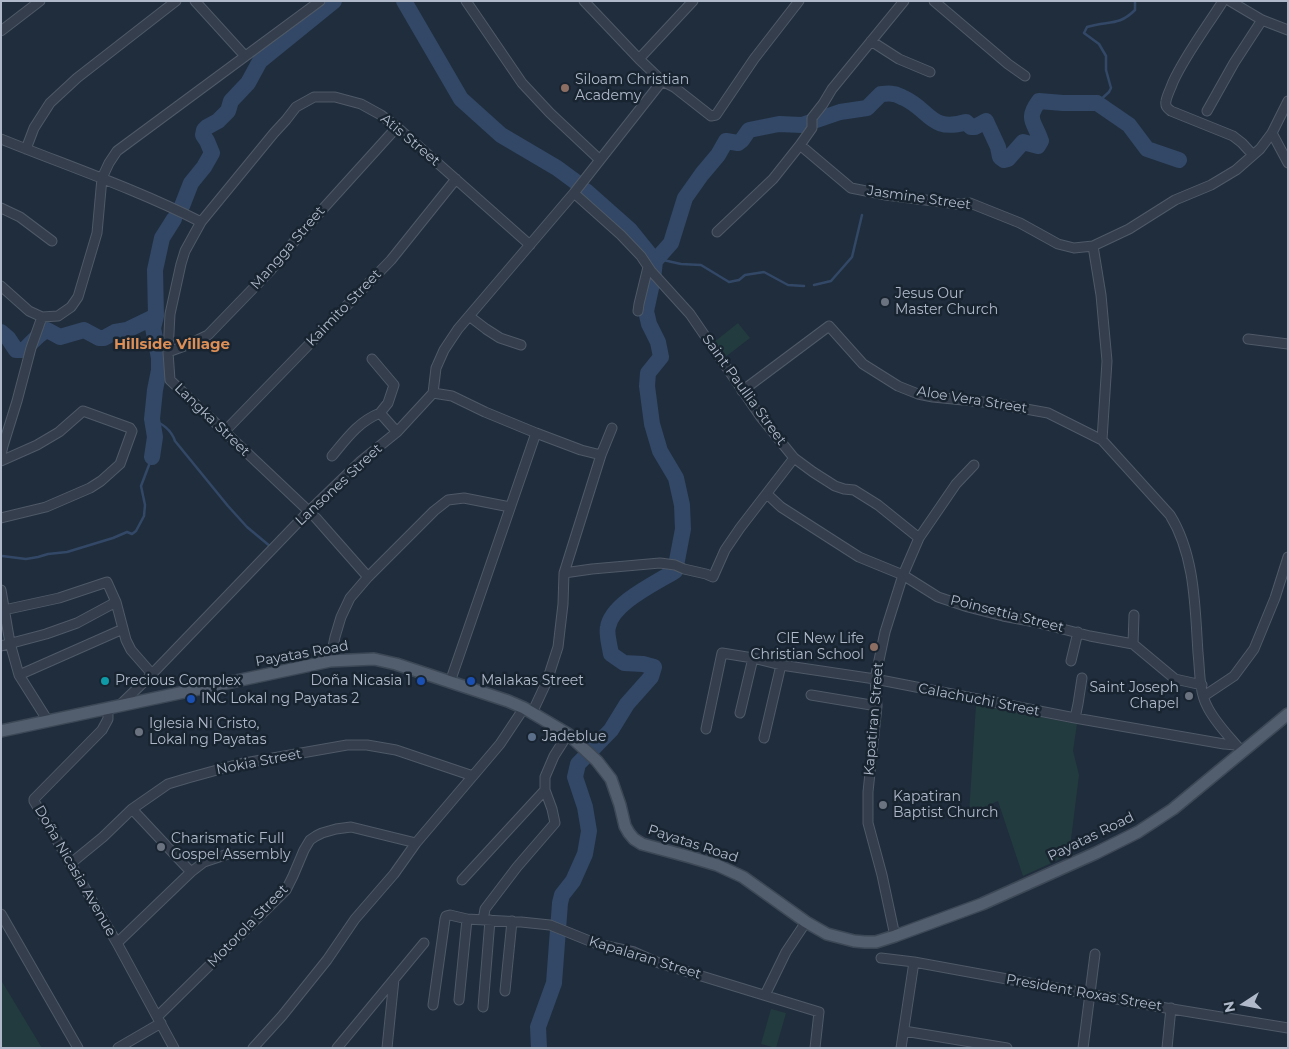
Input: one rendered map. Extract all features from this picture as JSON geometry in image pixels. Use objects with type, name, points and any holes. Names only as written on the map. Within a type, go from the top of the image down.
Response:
[{"type":"main road","name":"Payatas Road","points":[[1,731],[330,661],[374,659],[396,664],[508,701],[528,710],[568,734],[597,761],[611,779],[625,826],[634,839],[642,844],[717,865],[743,877],[806,922],[827,934],[854,941],[876,942],[982,904],[1130,836],[1173,809],[1239,748],[1288,714]]},
{"type":"street","points":[[1,31],[40,1]]},
{"type":"street","points":[[26,149],[34,128],[50,103],[77,78],[176,1]]},
{"type":"street","points":[[195,1],[245,56]]},
{"type":"street","points":[[1,286],[29,311],[42,317],[58,316],[71,307],[78,297],[97,233],[102,178],[108,163],[117,151],[320,1]]},
{"type":"street","points":[[466,1],[522,83],[550,113],[600,160]]},
{"type":"street","points":[[584,1],[662,81],[674,87],[711,116],[716,115],[754,59],[798,1]]},
{"type":"street","points":[[639,59],[693,1]]},
{"type":"street","points":[[717,232],[773,179],[800,146],[812,128],[812,118],[832,89],[904,1]]},
{"type":"street","points":[[934,1],[1008,64],[1025,76]]},
{"type":"street","points":[[1223,1],[1180,68],[1168,94],[1166,106],[1171,111],[1233,136],[1253,155]]},
{"type":"street","points":[[1230,1],[1262,20],[1288,30]]},
{"type":"street","points":[[1207,111],[1234,63],[1262,20]]},
{"type":"street","points":[[871,41],[894,57],[930,72]]},
{"type":"street","points":[[601,455],[581,450],[536,433],[452,396],[433,393],[436,368],[444,350],[458,329],[574,193],[662,81]]},
{"type":"street","name":"Atis Street","points":[[201,222],[296,107],[314,98],[335,98],[361,104],[397,127],[530,245]]},
{"type":"street","name":"Jasmine Street","points":[[800,146],[851,188],[886,195],[957,204],[970,203],[1020,223],[1058,244],[1071,248],[1093,246],[1129,229],[1175,200],[1211,185],[1236,170],[1260,149],[1272,133],[1288,101]]},
{"type":"street","name":"Mangga Street","points":[[168,352],[208,335],[270,271],[302,232],[397,127]]},
{"type":"street","points":[[1272,133],[1288,163]]},
{"type":"street","points":[[1,139],[102,178],[201,222]]},
{"type":"street","name":"Kaimito Street","points":[[225,431],[391,260],[456,179]]},
{"type":"street","name":"Saint Paullia Street","points":[[574,193],[621,235],[690,314],[760,416],[794,458],[835,486],[854,490],[919,538]]},
{"type":"street","points":[[1,208],[20,217],[52,241]]},
{"type":"street","name":"Langka Street","points":[[201,222],[185,251],[170,314],[168,352],[170,380],[316,518],[368,578]]},
{"type":"street","points":[[1093,246],[1101,294],[1107,360],[1102,440],[1170,515],[1182,542],[1192,580],[1202,685],[1206,704],[1212,715],[1239,748]]},
{"type":"street","points":[[638,311],[652,271]]},
{"type":"street","points":[[469,316],[500,338],[522,346]]},
{"type":"street","points":[[1,455],[31,348],[42,317]]},
{"type":"street","name":"Aloe Vera Street","points":[[742,391],[829,326],[863,364],[898,386],[918,394],[933,397],[992,403],[1048,413],[1102,440]]},
{"type":"street","points":[[1248,340],[1288,344]]},
{"type":"street","points":[[332,456],[350,434],[368,418],[380,413],[388,403],[394,385],[372,358]]},
{"type":"street","name":"Lansones Street","points":[[114,707],[152,674],[308,512],[362,461],[397,432],[433,393]]},
{"type":"street","points":[[1,461],[37,445],[59,432],[83,411],[130,428],[132,431],[120,464],[101,481],[90,488],[46,507],[1,518]]},
{"type":"street","points":[[380,413],[397,432]]},
{"type":"street","points":[[253,1048],[312,979],[356,919],[394,874],[416,842],[528,710],[547,681],[558,647],[563,604],[564,572],[601,455],[612,428]]},
{"type":"street","points":[[450,682],[536,433]]},
{"type":"street","points":[[564,572],[660,563],[674,565],[713,577],[725,550],[794,458]]},
{"type":"street","name":"Kapatiran Street","points":[[895,936],[868,822],[868,792],[877,706],[875,680],[885,632],[903,575],[919,538],[956,484],[974,465]]},
{"type":"street","name":"Poinsettia Street","points":[[767,494],[788,512],[859,557],[903,575],[938,597],[968,607],[1133,644],[1175,679],[1202,685]]},
{"type":"street","points":[[330,661],[341,617],[350,598],[434,511],[448,500],[464,498],[510,507]]},
{"type":"street","points":[[1204,696],[1234,676],[1254,649],[1275,598],[1288,557]]},
{"type":"street","points":[[4,610],[59,598],[107,582],[116,602],[126,640],[131,650],[152,674]]},
{"type":"street","points":[[1,590],[6,645],[19,675],[48,721]]},
{"type":"street","points":[[6,645],[77,623],[116,602]]},
{"type":"street","points":[[1133,644],[1134,615]]},
{"type":"street","points":[[19,675],[122,628]]},
{"type":"street","points":[[1071,661],[1078,632]]},
{"type":"street","name":"Calachuchi Street","points":[[706,729],[722,653],[1239,748]]},
{"type":"street","points":[[740,713],[753,658]]},
{"type":"street","points":[[764,738],[781,665]]},
{"type":"street","points":[[1075,718],[1082,678]]},
{"type":"street","points":[[810,695],[877,706]]},
{"type":"street","name":"Doña Nicasia Avenue","points":[[114,707],[102,730],[34,799],[117,943],[174,1048]]},
{"type":"street","points":[[483,1007],[487,920],[485,909],[517,867],[555,823],[545,790],[545,777],[554,756],[568,734]]},
{"type":"street","name":"Nokia Street","points":[[70,864],[132,809],[168,784],[239,764],[347,745],[367,745],[396,750],[473,776]]},
{"type":"street","points":[[462,880],[545,790]]},
{"type":"street","points":[[132,809],[191,872]]},
{"type":"street","name":"Motorola Street","points":[[118,1048],[160,1020],[286,890],[310,840],[336,829],[351,827],[416,842]]},
{"type":"street","points":[[117,943],[191,872],[204,862],[228,854]]},
{"type":"street","points":[[1,914],[78,1048]]},
{"type":"street","name":"Kapalaran Street","points":[[433,1005],[446,916],[550,924],[597,944],[634,952],[659,963],[820,1012],[815,1048]]},
{"type":"street","points":[[458,1000],[467,919]]},
{"type":"street","points":[[505,991],[512,921]]},
{"type":"street","points":[[765,995],[786,952],[806,922]]},
{"type":"street","points":[[337,1048],[424,943]]},
{"type":"street","points":[[1083,1048],[1094,954]]},
{"type":"street","name":"President Roxas Street","points":[[881,958],[914,962],[1288,1028]]},
{"type":"street","points":[[902,1048],[914,962]]},
{"type":"street","points":[[388,1048],[394,979]]},
{"type":"street","points":[[1167,1048],[1171,1008]]},
{"type":"street","points":[[904,1031],[1007,1048]]},
{"type":"green space","points":[[738,323],[750,338],[724,358],[713,343]]},
{"type":"green space","points":[[976,705],[1077,724],[1073,751],[1079,775],[1069,855],[1023,876],[998,801],[969,814]]},
{"type":"green space","points":[[1,980],[42,1048],[1,1048]]},
{"type":"green space","points":[[771,1009],[786,1013],[776,1048],[761,1044]]},
{"type":"waterway","points":[[182,206],[191,183],[212,153],[203,135],[204,130],[218,121],[228,111],[231,101],[248,83],[260,61],[334,1]]},
{"type":"waterway","points":[[404,1],[461,99],[501,135],[557,168],[576,182]]},
{"type":"waterway","points":[[1097,103],[1111,88],[1106,70],[1106,56],[1099,44],[1084,33],[1087,27],[1123,19],[1135,10],[1135,1]]},
{"type":"waterway","points":[[655,261],[671,243],[685,198],[718,155],[726,141],[738,143],[749,130],[779,124],[802,125],[840,112],[867,108],[881,94],[894,94],[904,98],[932,119],[945,125],[966,122],[971,127],[975,127],[986,121],[998,147],[1000,157],[1004,160],[1008,159],[1023,142],[1038,146],[1041,141],[1032,121],[1035,107],[1039,101],[1097,103],[1129,125],[1147,149],[1179,160]]},
{"type":"waterway","points":[[539,1048],[538,1027],[554,983],[560,903],[562,895],[573,881],[585,854],[589,831],[585,807],[575,777],[578,764],[611,730],[627,704],[651,677],[654,667],[643,664],[624,663],[611,654],[608,627],[611,618],[626,602],[675,571],[683,529],[682,505],[676,478],[660,451],[652,424],[647,386],[648,373],[661,357],[658,342],[649,324],[646,311],[655,261],[630,230],[586,191]]},
{"type":"waterway","points":[[814,285],[831,281],[852,257],[862,215]]},
{"type":"waterway","points":[[152,457],[155,437],[152,419],[159,370],[159,358],[153,328],[156,316],[155,270],[162,238],[174,219]]},
{"type":"waterway","points":[[655,261],[663,260],[681,264],[701,265],[729,282],[739,280],[745,275],[764,272],[788,285],[804,286]]},
{"type":"waterway","points":[[1,332],[8,338],[16,350],[24,350],[47,330],[60,337],[84,330],[99,338],[104,338],[115,332],[127,330],[156,316]]},
{"type":"waterway","points":[[152,419],[169,430],[175,441],[228,506],[247,527],[271,547]]},
{"type":"waterway","points":[[2,556],[26,559],[38,557],[67,552],[127,532],[132,534],[136,531],[144,516],[145,505],[141,486],[152,457]]},
{"type":"place","name":"Siloam Christian Academy","points":[[565,88]]},
{"type":"place","name":"Jesus Our Master Church","points":[[885,302]]},
{"type":"place","name":"ClE New Life Christian School","points":[[874,647]]},
{"type":"place","name":"Precious Complex","points":[[105,681]]},
{"type":"place","name":"Doña Nicasia 1","points":[[421,681]]},
{"type":"place","name":"Malakas Street","points":[[471,681]]},
{"type":"place","name":"Saint Joseph Chapel","points":[[1189,696]]},
{"type":"place","name":"INC Lokal ng Payatas 2","points":[[191,699]]},
{"type":"place","name":"Iglesia Ni Cristo, Lokal ng Payatas","points":[[139,732]]},
{"type":"place","name":"Jadeblue","points":[[532,737]]},
{"type":"place","name":"Kapatiran Baptist Church","points":[[883,805]]},
{"type":"place","name":"Charismatic Full Gospel Assembly","points":[[161,847]]},
{"type":"district","name":"Hillside Village","points":[[172,345]]}]
